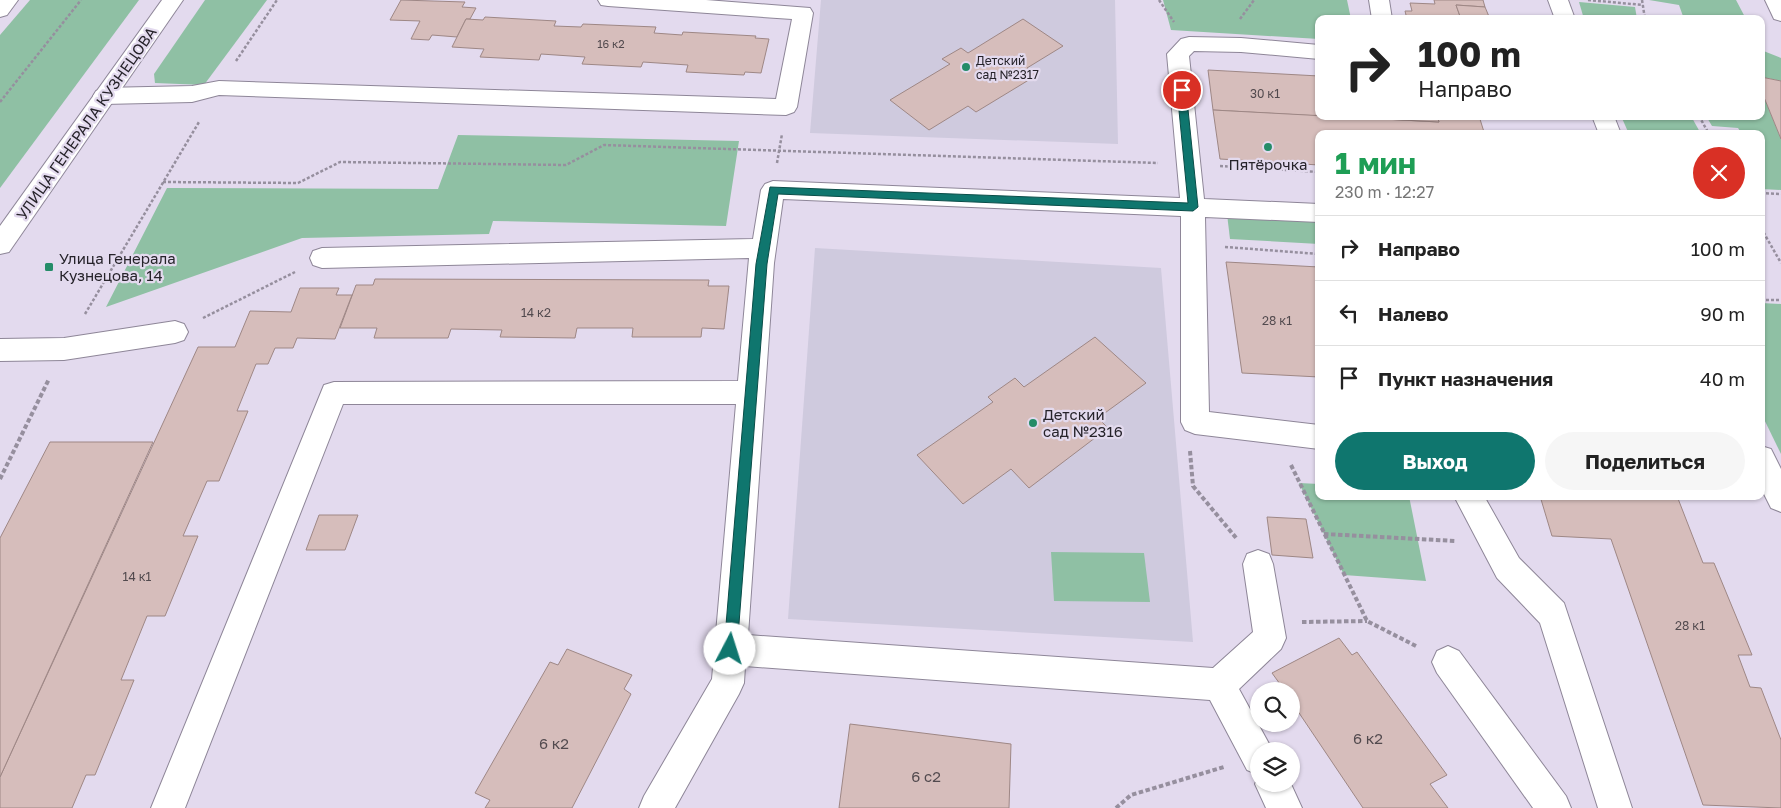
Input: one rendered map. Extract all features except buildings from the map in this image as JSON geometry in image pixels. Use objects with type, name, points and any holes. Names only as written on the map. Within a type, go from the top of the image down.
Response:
[{"type":"main road","points":[[0,10],[8,0]]},
{"type":"main road","name":"УЛИЦА ГЕНЕРАЛА КУЗНЕЦОВА","points":[[0,246],[173,0]]},
{"type":"main road","points":[[104,96],[192,94],[219,88],[786,107],[803,13],[608,0]]},
{"type":"main road","points":[[1379,0],[1381,15]]},
{"type":"main road","points":[[1558,0],[1564,15]]},
{"type":"main road","points":[[1775,0],[1781,14]]},
{"type":"main road","points":[[1315,52],[1188,44],[1178,54],[1193,207],[1195,422],[1315,437]]},
{"type":"main road","points":[[656,808],[728,683],[763,248],[773,190],[1315,214]]},
{"type":"main road","points":[[322,258],[763,248]]},
{"type":"main road","points":[[0,350],[64,349],[175,332]]},
{"type":"main road","points":[[168,808],[334,393],[750,392]]},
{"type":"main road","points":[[1765,466],[1781,499]]},
{"type":"main road","points":[[1470,500],[1508,568],[1553,614],[1615,808]]},
{"type":"main road","points":[[730,649],[1219,685],[1270,638],[1258,564]]},
{"type":"main road","points":[[1448,662],[1554,808]]},
{"type":"main road","points":[[1219,685],[1250,743]]},
{"type":"main road","points":[[1276,792],[1285,808]]},
{"type":"path","points":[[0,102],[81,0]]},
{"type":"path","points":[[0,479],[64,349],[219,88],[278,0]]},
{"type":"path","points":[[1583,0],[1643,5]]},
{"type":"path","points":[[1642,0],[1644,15]]},
{"type":"path","points":[[163,182],[298,183],[340,162],[566,165],[604,144],[1189,164],[1315,172]]},
{"type":"path","points":[[1765,193],[1781,194]]},
{"type":"path","points":[[1765,235],[1781,263]]},
{"type":"path","points":[[175,332],[322,258]]},
{"type":"path","points":[[1765,300],[1781,300]]},
{"type":"path","points":[[1195,422],[1188,437],[1193,486],[1258,564]]},
{"type":"path","points":[[1275,432],[1367,621]]},
{"type":"path","points":[[1324,534],[1493,542]]},
{"type":"path","points":[[1267,622],[1367,621],[1448,662]]},
{"type":"path","points":[[1116,808],[1131,795],[1250,760]]},
{"type":"shaded area","name":"Детский сад №2317","points":[[821,0],[1115,0],[1118,144],[810,133]]},
{"type":"shaded area","points":[[815,248],[1161,268],[1193,642],[788,619]]},
{"type":"green space","points":[[30,0],[139,0],[0,188],[0,35]]},
{"type":"green space","points":[[205,0],[267,0],[204,85],[155,83],[154,74]]},
{"type":"green space","points":[[1163,0],[1347,0],[1350,15],[1315,15],[1315,39],[1171,30]]},
{"type":"green space","points":[[1649,0],[1736,0],[1744,15],[1683,15],[1679,5]]},
{"type":"green space","points":[[1579,2],[1635,7],[1636,15],[1583,15]]},
{"type":"green space","points":[[1765,52],[1781,58],[1781,81],[1765,78]]},
{"type":"green space","points":[[1765,100],[1781,139],[1781,190],[1765,189],[1765,130],[1739,130],[1738,128],[1712,126],[1708,120],[1765,120]]},
{"type":"green space","points":[[1623,120],[1693,120],[1699,130],[1627,130]]},
{"type":"green space","points":[[458,135],[739,141],[726,226],[493,221],[489,234],[302,238],[106,307],[167,188],[438,189]]},
{"type":"green space","points":[[1227,214],[1315,219],[1315,244],[1230,239]]},
{"type":"green space","points":[[1765,303],[1781,304],[1781,454],[1765,421]]},
{"type":"green space","points":[[1299,483],[1315,484],[1315,500],[1410,500],[1426,581],[1344,575]]},
{"type":"green space","points":[[1051,552],[1144,553],[1150,602],[1054,601]]},
{"type":"place","name":"Детский сад №2317","points":[[966,67]]},
{"type":"place","name":"Пятёрочка","points":[[1268,147]]},
{"type":"place","name":"Улица Генерала Кузнецова, 14","points":[[49,267]]},
{"type":"place","name":"Детский сад №2316","points":[[1033,423]]},
{"type":"route","points":[[730,649],[761,264],[773,190],[1193,207],[1182,90]]}]
